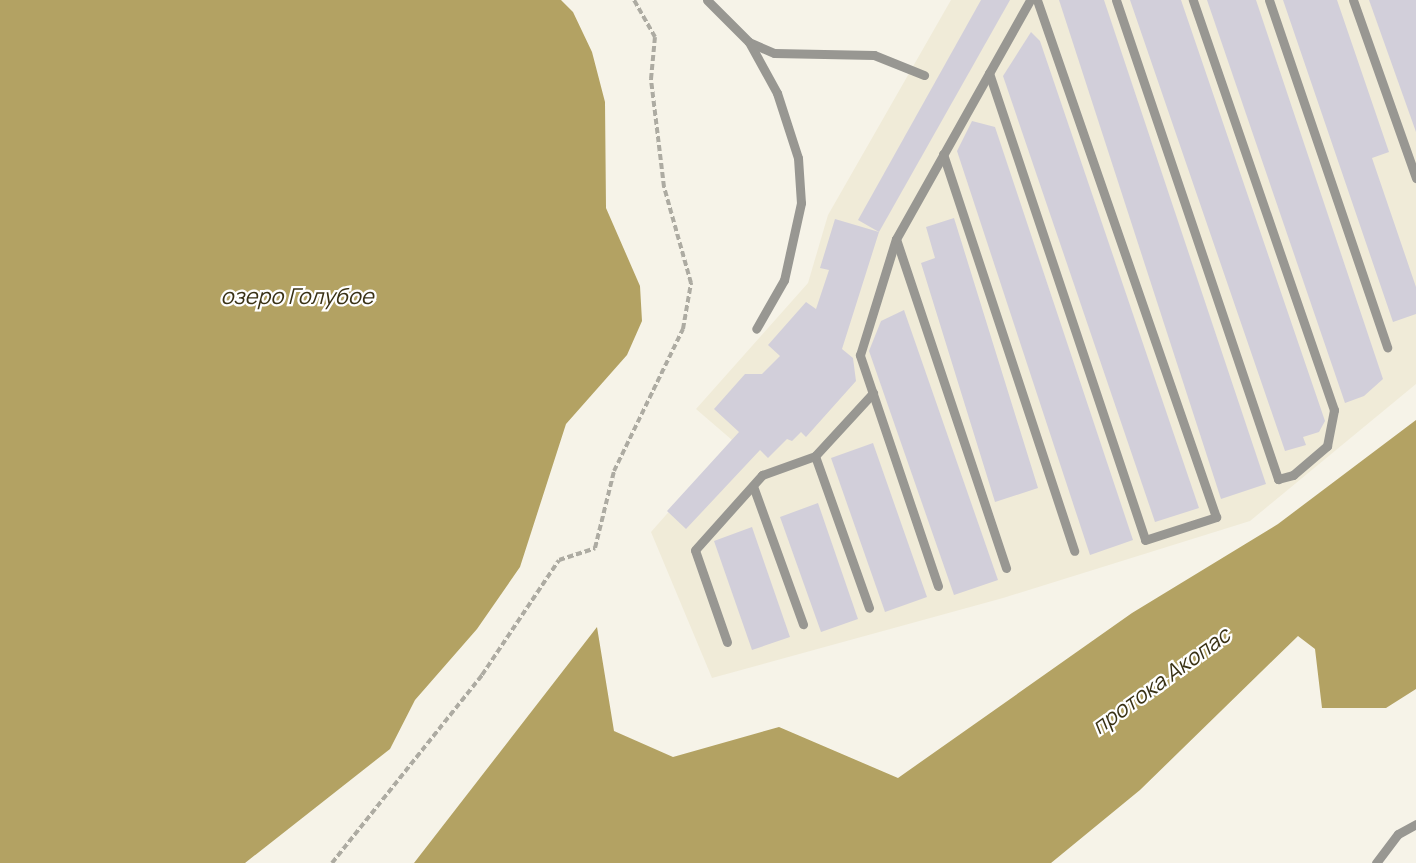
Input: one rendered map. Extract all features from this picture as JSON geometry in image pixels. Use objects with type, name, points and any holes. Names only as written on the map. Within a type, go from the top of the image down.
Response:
[{"type":"lane","points":[[708,0],[749,42],[777,93],[798,158],[801,203],[784,280],[756,328]]},
{"type":"lane","points":[[938,586],[860,355],[896,239],[1030,0]]},
{"type":"lane","points":[[989,73],[1145,540],[1216,517],[1037,0]]},
{"type":"lane","points":[[1116,0],[1278,478],[1293,475],[1327,446],[1334,410],[1193,0]]},
{"type":"lane","points":[[1269,0],[1387,347]]},
{"type":"lane","points":[[1353,0],[1416,178]]},
{"type":"lane","points":[[749,42],[774,53],[874,55],[924,75]]},
{"type":"lane","points":[[943,154],[1074,551]]},
{"type":"lane","points":[[896,239],[1006,568]]},
{"type":"lane","points":[[727,642],[695,550],[762,475],[815,456],[873,393]]},
{"type":"lane","points":[[815,456],[869,608]]},
{"type":"lane","points":[[753,486],[803,624]]},
{"type":"lane","points":[[1376,863],[1398,834],[1416,824]]},
{"type":"path","points":[[332,863],[482,675],[559,560],[596,548],[614,471],[682,329],[691,283],[664,187],[651,79],[655,37],[634,0]]},
{"type":"shaded area","points":[[951,0],[1416,0],[1416,384],[1250,521],[1003,598],[712,678],[651,532],[732,440],[696,409],[808,283],[828,215]]},
{"type":"water","name":"озеро Голубое","points":[[0,0],[561,0],[573,12],[592,52],[605,102],[606,208],[640,286],[642,321],[627,355],[566,424],[520,567],[477,629],[415,700],[390,749],[245,863],[0,863]]},
{"type":"water","name":"протока Акопас","points":[[1416,420],[1416,689],[1386,708],[1322,708],[1315,649],[1298,636],[1140,790],[1051,863],[414,863],[597,627],[614,731],[673,757],[779,727],[898,778],[1132,613],[1278,524]]},
{"type":"building","points":[[981,0],[1010,0],[879,232],[858,220]]},
{"type":"building","points":[[1059,0],[1104,0],[1266,484],[1221,499]]},
{"type":"building","points":[[1130,0],[1181,0],[1325,421],[1319,432],[1303,437],[1306,445],[1285,451]]},
{"type":"building","points":[[1207,0],[1256,0],[1383,379],[1364,396],[1345,403]]},
{"type":"building","points":[[1283,0],[1337,0],[1389,152],[1372,158],[1416,287],[1416,314],[1393,322]]},
{"type":"building","points":[[1369,0],[1416,0],[1416,132]]},
{"type":"building","points":[[1031,32],[1040,41],[1199,508],[1155,522],[1003,76]]},
{"type":"building","points":[[972,121],[995,127],[1133,540],[1090,555],[957,151]]},
{"type":"building","points":[[954,218],[1038,488],[995,502],[921,263],[935,258],[926,227]]},
{"type":"building","points":[[835,219],[879,232],[842,349],[853,358],[856,381],[806,437],[801,432],[792,441],[787,439],[768,458],[760,450],[686,529],[667,511],[739,432],[714,409],[745,374],[762,374],[780,356],[768,345],[806,302],[816,309],[829,270],[820,268]]},
{"type":"building","points":[[904,310],[998,580],[954,595],[869,351],[881,321]]},
{"type":"building","points":[[873,443],[927,597],[885,612],[831,458]]},
{"type":"building","points":[[818,503],[858,619],[821,632],[780,517]]},
{"type":"building","points":[[752,527],[790,637],[752,650],[714,541]]}]
